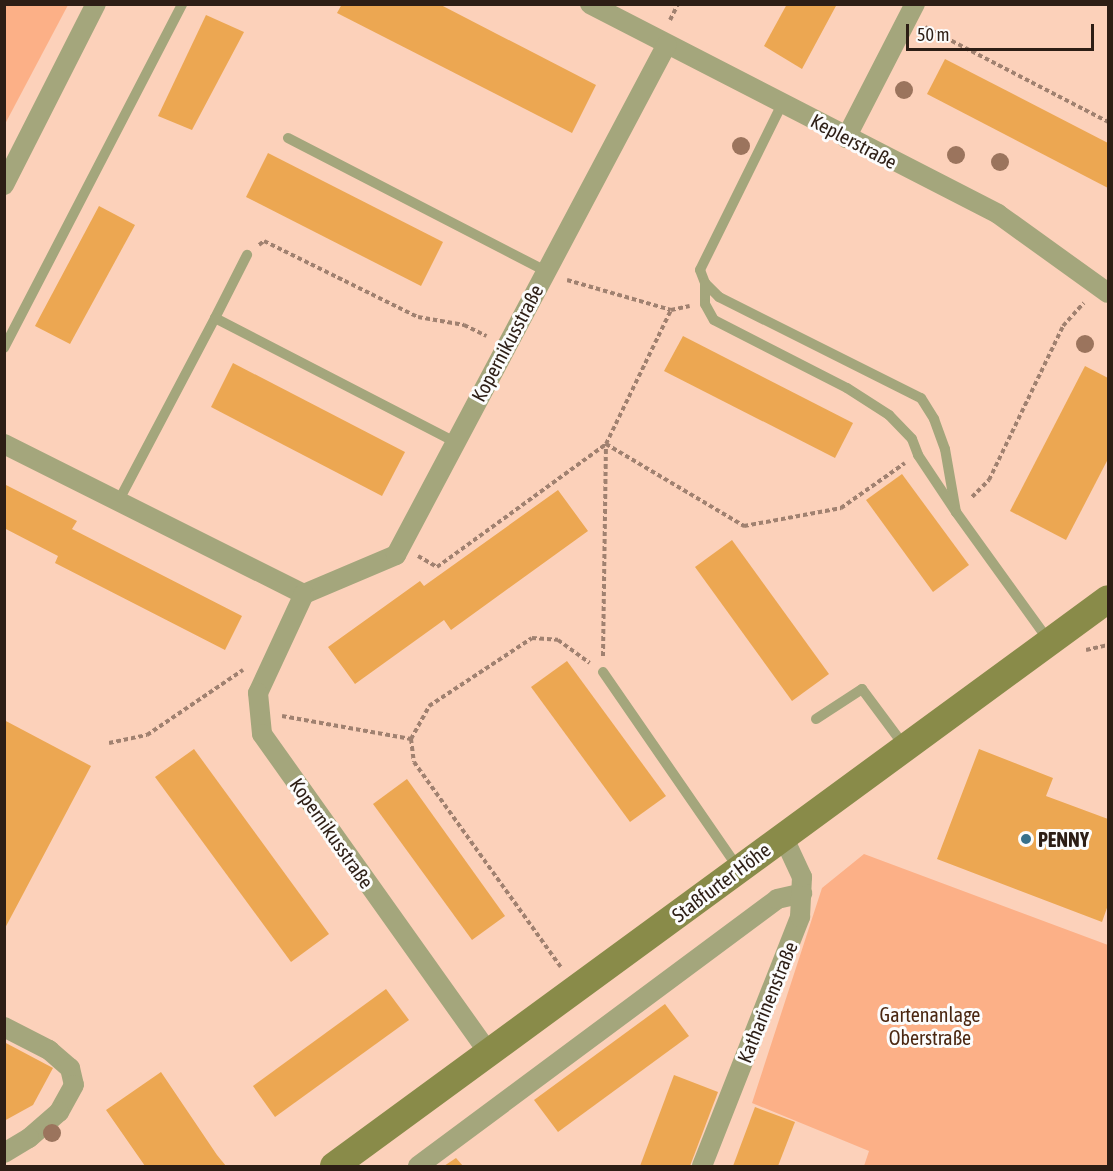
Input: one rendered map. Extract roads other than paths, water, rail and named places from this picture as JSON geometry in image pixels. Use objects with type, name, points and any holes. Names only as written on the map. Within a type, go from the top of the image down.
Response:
[{"type":"main road","name":"Staßfurter Höhe","points":[[334,1167],[1108,599]]},
{"type":"street","points":[[4,185],[96,4]]},
{"type":"street","name":"Keplerstraße","points":[[590,4],[846,138],[998,214],[1108,293]]},
{"type":"street","points":[[846,138],[911,11]]},
{"type":"street","name":"Kopernikusstraße","points":[[489,1054],[262,734],[258,693],[304,594],[396,555],[667,44]]},
{"type":"street","points":[[4,444],[304,594]]},
{"type":"street","name":"Katharinenstraße","points":[[702,1167],[800,917],[802,893],[798,863],[783,836]]},
{"type":"street","points":[[418,1167],[777,899],[802,893]]},
{"type":"street","points":[[4,1027],[49,1050],[70,1068],[74,1085],[59,1112],[29,1138],[4,1153]]},
{"type":"lane","points":[[4,348],[182,4]]},
{"type":"lane","points":[[782,104],[700,270],[705,284],[705,303],[714,320],[847,388],[889,415],[912,439],[918,455],[956,512],[1050,643]]},
{"type":"lane","points":[[288,138],[546,271]]},
{"type":"lane","points":[[118,502],[247,255]]},
{"type":"lane","points":[[705,284],[719,297],[921,398],[934,419],[945,449],[956,512]]},
{"type":"lane","points":[[215,318],[455,442]]},
{"type":"lane","points":[[603,672],[739,869]]},
{"type":"lane","points":[[816,719],[862,689],[905,747]]},
{"type":"place","name":"PENNY","points":[[1026,839]]},
{"type":"park label","name":"Gartenanlage Oberstraße","points":[[930,1026]]}]
